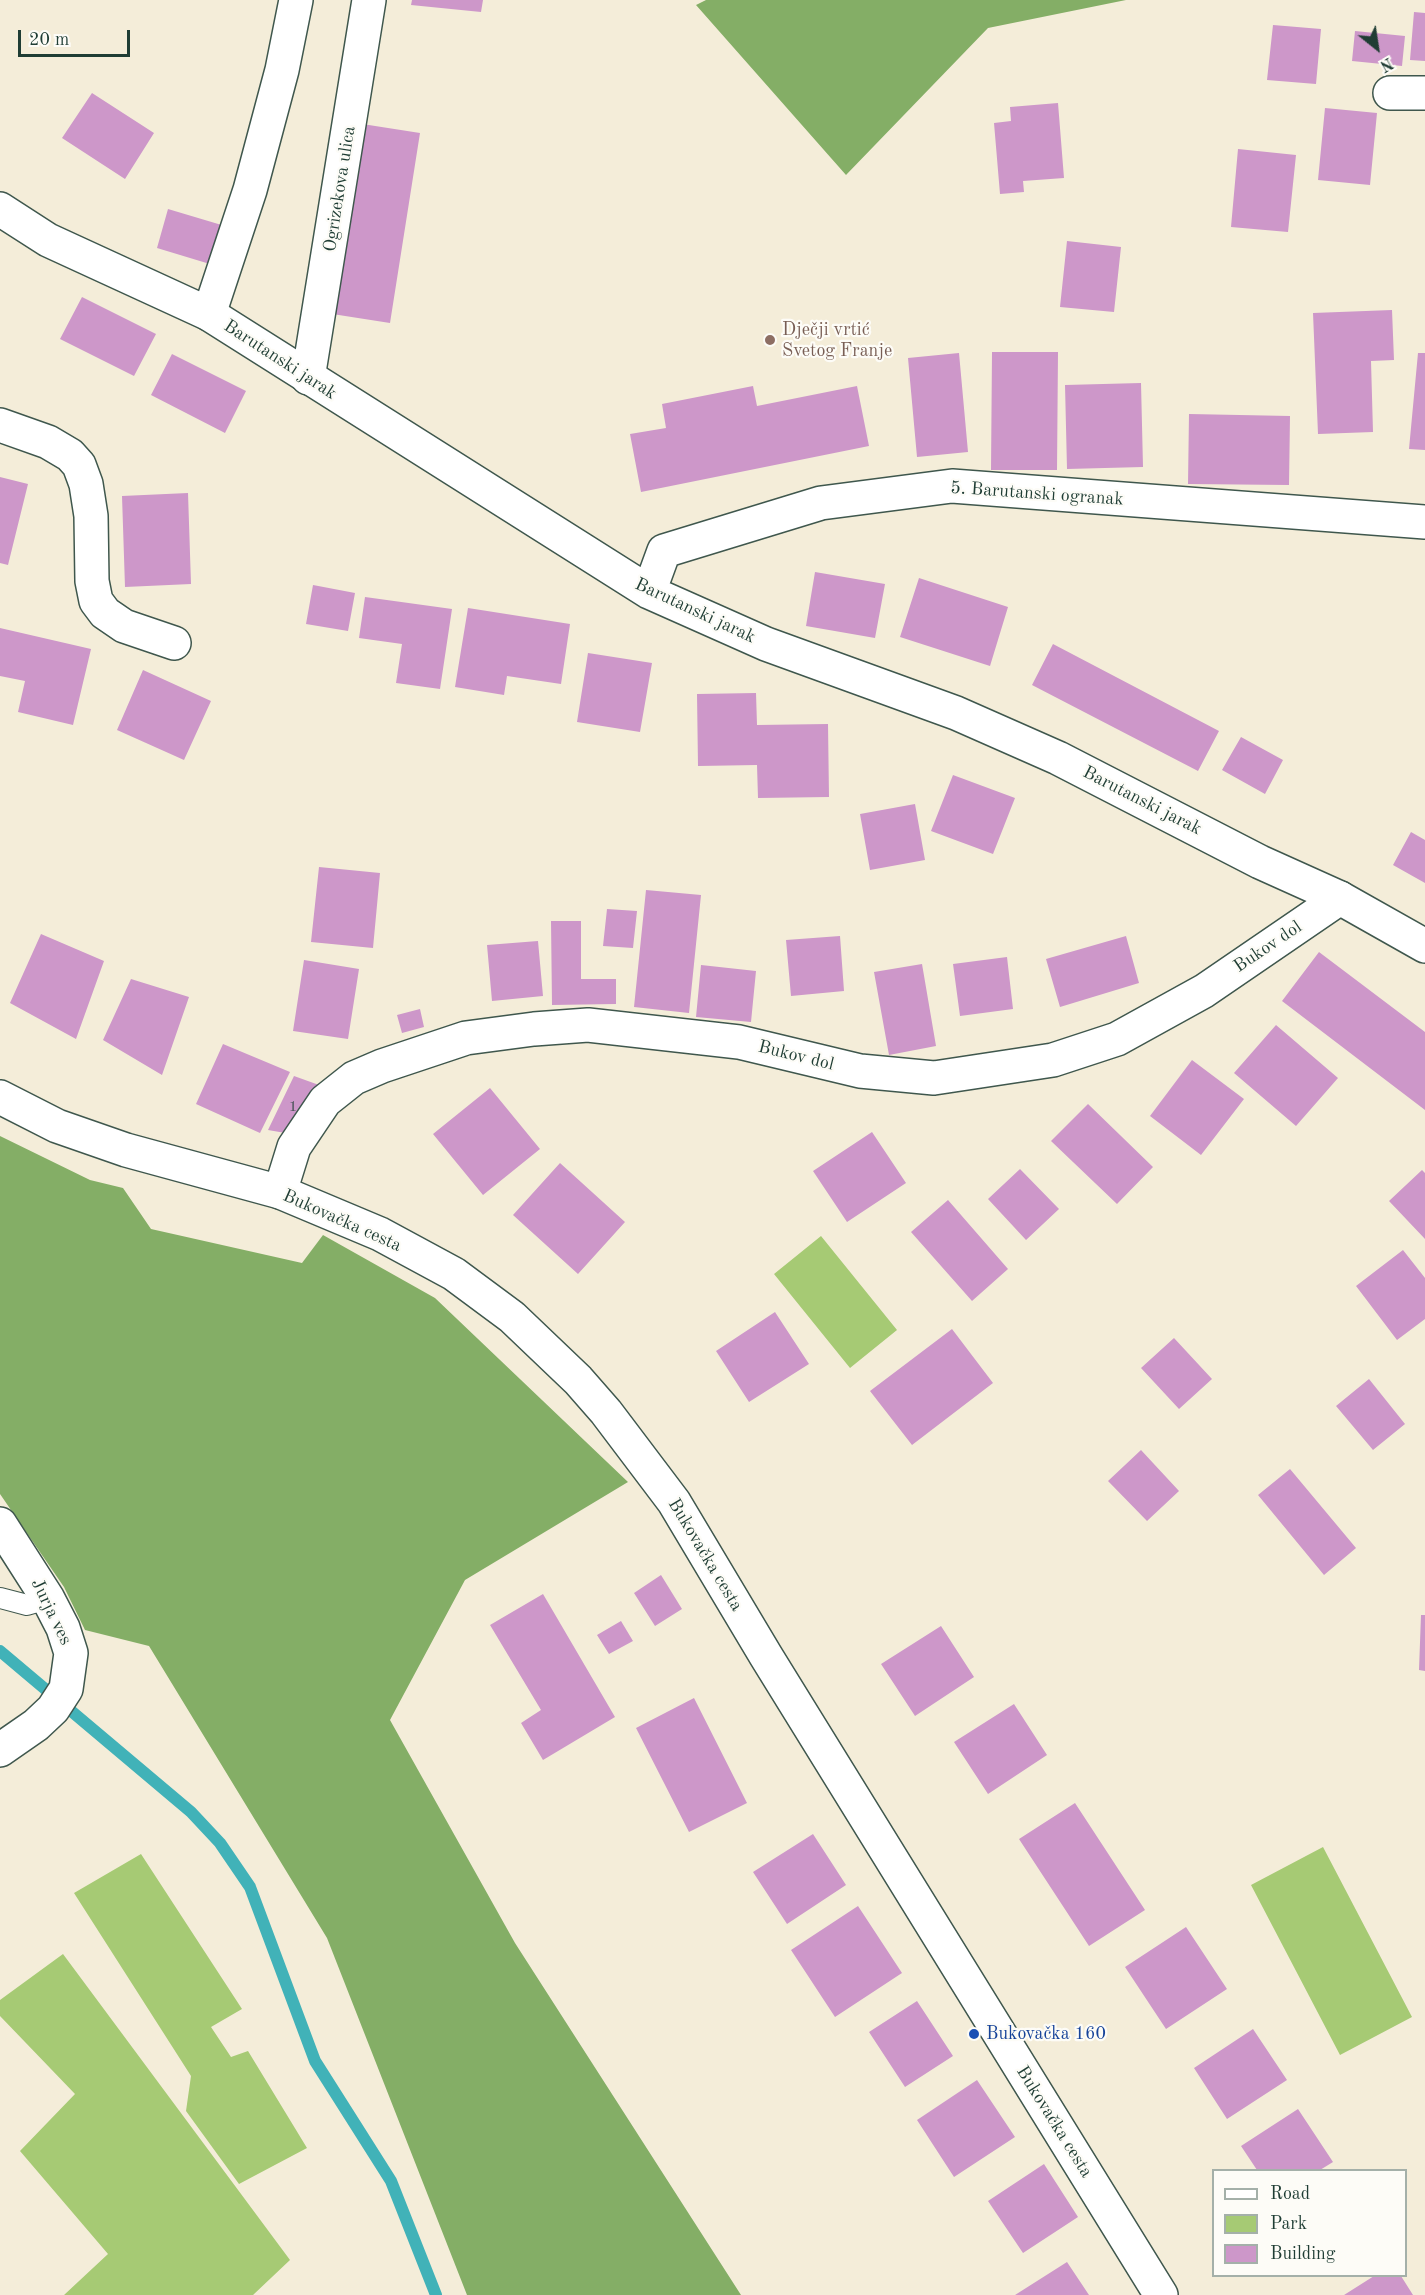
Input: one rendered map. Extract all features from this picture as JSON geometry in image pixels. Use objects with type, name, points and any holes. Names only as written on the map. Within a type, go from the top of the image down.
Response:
[{"type":"street","points":[[209,314],[253,180],[282,70],[296,0]]},
{"type":"street","name":"Ogrizekova ulica","points":[[308,378],[369,0]]},
{"type":"street","points":[[1390,93],[1425,93]]},
{"type":"street","name":"Barutanski jarak","points":[[0,209],[48,240],[209,314],[649,592],[766,644],[956,713],[1058,758],[1260,862],[1340,898],[1425,946]]},
{"type":"street","points":[[0,425],[48,442],[70,455],[79,465],[86,484],[91,516],[92,581],[96,601],[105,613],[124,626],[174,643]]},
{"type":"street","name":"5. Barutanski ogranak","points":[[649,592],[664,551],[821,503],[952,486],[1425,522]]},
{"type":"street","name":"Bukov dol","points":[[280,1192],[294,1147],[325,1101],[354,1078],[466,1038],[588,1025],[739,1042],[860,1071],[934,1078],[1053,1060],[1117,1039],[1204,991],[1340,898]]},
{"type":"street","name":"Bukovačka cesta","points":[[0,1097],[57,1126],[126,1150],[280,1192],[380,1234],[454,1274],[512,1317],[578,1380],[606,1412],[674,1502],[766,1656],[1161,2295]]},
{"type":"street","name":"Jurja ves","points":[[0,1524],[48,1599],[63,1628],[71,1653],[60,1699],[36,1725],[0,1750]]},
{"type":"lane","points":[[0,1598],[27,1605],[48,1599]]},
{"type":"green space","points":[[706,0],[1126,0],[988,28],[846,175],[696,5]]},
{"type":"green space","points":[[0,1136],[90,1180],[123,1188],[151,1229],[302,1263],[323,1235],[435,1298],[628,1482],[465,1580],[390,1720],[515,1943],[741,2295],[467,2295],[327,1938],[149,1646],[85,1630],[64,1587],[0,1494]]},
{"type":"green space","points":[[821,1236],[897,1330],[850,1368],[774,1274]]},
{"type":"green space","points":[[1323,1847],[1412,2017],[1340,2055],[1251,1885]]},
{"type":"green space","points":[[141,1854],[242,2009],[211,2027],[231,2057],[248,2051],[307,2148],[239,2184],[186,2111],[191,2076],[74,1893]]},
{"type":"green space","points":[[63,1954],[290,2260],[253,2295],[64,2295],[108,2254],[20,2151],[75,2094],[0,2016],[0,2000]]},
{"type":"building","points":[[412,0],[483,0],[481,12],[411,5]]},
{"type":"building","points":[[1414,12],[1425,13],[1425,61],[1410,60]]},
{"type":"building","points":[[1273,25],[1321,29],[1316,84],[1267,80]]},
{"type":"building","points":[[1355,31],[1405,36],[1402,66],[1352,61]]},
{"type":"building","points":[[92,93],[154,133],[125,179],[62,138]]},
{"type":"building","points":[[1058,103],[1064,178],[1023,181],[1024,192],[1000,194],[994,123],[1011,121],[1010,107]]},
{"type":"building","points":[[1325,108],[1377,113],[1370,185],[1318,180]]},
{"type":"building","points":[[356,123],[420,133],[390,323],[326,313]]},
{"type":"building","points":[[1238,149],[1296,155],[1288,232],[1231,227]]},
{"type":"building","points":[[168,209],[235,229],[223,268],[157,248]]},
{"type":"building","points":[[1067,241],[1121,247],[1114,312],[1060,307]]},
{"type":"building","points":[[82,297],[156,334],[134,376],[60,339]]},
{"type":"building","points":[[1392,310],[1394,360],[1371,361],[1373,432],[1318,434],[1313,313]]},
{"type":"building","points":[[992,352],[1058,352],[1057,470],[991,470]]},
{"type":"building","points":[[959,353],[968,452],[917,457],[908,358]]},
{"type":"building","points":[[1418,353],[1425,353],[1425,450],[1409,449]]},
{"type":"building","points":[[172,354],[246,391],[225,433],[151,395]]},
{"type":"building","points":[[1141,383],[1143,467],[1067,469],[1065,385]]},
{"type":"building","points":[[753,386],[757,406],[857,386],[869,446],[641,492],[630,434],[666,428],[662,404]]},
{"type":"building","points":[[1189,414],[1290,416],[1289,485],[1188,484]]},
{"type":"building","points":[[0,477],[28,484],[8,565],[0,563]]},
{"type":"building","points":[[188,493],[191,584],[125,587],[122,496]]},
{"type":"building","points":[[815,572],[885,584],[875,638],[806,626]]},
{"type":"building","points":[[919,578],[1008,607],[990,666],[900,637]]},
{"type":"building","points":[[313,585],[355,593],[348,631],[306,624]]},
{"type":"building","points":[[365,597],[452,609],[440,689],[396,683],[402,644],[359,638]]},
{"type":"building","points":[[468,608],[570,624],[561,684],[507,676],[504,695],[455,687]]},
{"type":"building","points":[[0,628],[91,649],[73,725],[18,712],[25,681],[0,676]]},
{"type":"building","points":[[1053,644],[1219,731],[1198,771],[1032,685]]},
{"type":"building","points":[[588,653],[652,663],[640,732],[577,722]]},
{"type":"building","points":[[143,670],[211,701],[184,760],[117,730]]},
{"type":"building","points":[[756,693],[757,725],[828,724],[829,797],[758,798],[757,765],[698,766],[697,694]]},
{"type":"building","points":[[1241,737],[1283,760],[1265,794],[1222,770]]},
{"type":"building","points":[[953,775],[1015,798],[993,854],[931,831]]},
{"type":"building","points":[[915,804],[925,860],[870,870],[860,814]]},
{"type":"building","points":[[1411,832],[1425,840],[1425,883],[1393,865]]},
{"type":"building","points":[[319,867],[380,873],[373,948],[311,942]]},
{"type":"building","points":[[646,890],[701,895],[689,1013],[634,1007]]},
{"type":"building","points":[[607,909],[637,911],[633,948],[603,946]]},
{"type":"building","points":[[551,921],[581,921],[581,979],[616,979],[616,1004],[552,1005]]},
{"type":"building","points":[[41,934],[104,961],[76,1039],[10,1003]]},
{"type":"building","points":[[840,936],[844,991],[791,996],[786,940]]},
{"type":"building","points":[[1126,936],[1139,983],[1060,1007],[1046,959]]},
{"type":"building","points":[[538,941],[543,996],[492,1001],[487,945]]},
{"type":"building","points":[[1319,952],[1425,1032],[1425,1110],[1282,1001]]},
{"type":"building","points":[[1007,957],[1013,1009],[960,1016],[953,964]]},
{"type":"building","points":[[304,960],[359,969],[348,1039],[293,1031]]},
{"type":"building","points":[[922,964],[936,1046],[889,1055],[874,972]]},
{"type":"building","points":[[701,965],[756,971],[751,1022],[696,1017]]},
{"type":"building","points":[[131,979],[189,997],[162,1075],[103,1040]]},
{"type":"building","points":[[420,1009],[424,1027],[402,1033],[397,1015]]},
{"type":"building","points":[[1276,1025],[1338,1078],[1296,1126],[1234,1073]]},
{"type":"building","points":[[223,1044],[290,1072],[260,1133],[196,1104]]},
{"type":"building","points":[[1192,1060],[1244,1099],[1201,1155],[1150,1116]]},
{"type":"building","points":[[294,1076],[319,1085],[291,1134],[268,1130]]},
{"type":"building","points":[[490,1088],[540,1149],[483,1195],[433,1134]]},
{"type":"building","points":[[1088,1104],[1153,1167],[1117,1204],[1051,1141]]},
{"type":"building","points":[[872,1132],[906,1183],[847,1222],[813,1171]]},
{"type":"building","points":[[560,1163],[625,1222],[578,1274],[513,1215]]},
{"type":"building","points":[[1020,1169],[1059,1209],[1026,1240],[988,1199]]},
{"type":"building","points":[[1422,1170],[1425,1173],[1425,1239],[1389,1201]]},
{"type":"building","points":[[948,1200],[1008,1269],[972,1301],[911,1232]]},
{"type":"building","points":[[1403,1250],[1425,1278],[1425,1319],[1397,1340],[1356,1286]]},
{"type":"building","points":[[775,1312],[809,1364],[749,1402],[716,1351]]},
{"type":"building","points":[[952,1329],[993,1383],[912,1445],[870,1391]]},
{"type":"building","points":[[1174,1338],[1212,1379],[1179,1409],[1141,1368]]},
{"type":"building","points":[[1369,1379],[1405,1424],[1373,1450],[1336,1406]]},
{"type":"building","points":[[1141,1450],[1179,1491],[1147,1521],[1108,1481]]},
{"type":"building","points":[[1290,1469],[1356,1548],[1324,1575],[1258,1495]]},
{"type":"building","points":[[661,1575],[682,1609],[655,1626],[634,1593]]},
{"type":"building","points":[[543,1594],[615,1717],[543,1760],[521,1723],[541,1710],[490,1625]]},
{"type":"building","points":[[1421,1615],[1425,1615],[1425,1671],[1419,1670]]},
{"type":"building","points":[[621,1621],[633,1641],[609,1654],[597,1635]]},
{"type":"building","points":[[941,1626],[974,1677],[915,1716],[881,1664]]},
{"type":"building","points":[[694,1698],[747,1803],[689,1832],[636,1728]]},
{"type":"building","points":[[1014,1704],[1047,1755],[988,1794],[954,1742]]},
{"type":"building","points":[[1075,1803],[1145,1910],[1089,1946],[1019,1839]]},
{"type":"building","points":[[813,1834],[846,1885],[787,1924],[753,1872]]},
{"type":"building","points":[[858,1906],[902,1973],[835,2017],[791,1950]]},
{"type":"building","points":[[1186,1927],[1227,1989],[1166,2029],[1125,1967]]},
{"type":"building","points":[[917,2001],[953,2056],[905,2087],[869,2032]]},
{"type":"building","points":[[1253,2029],[1287,2080],[1227,2119],[1194,2068]]},
{"type":"building","points":[[977,2080],[1015,2137],[954,2177],[917,2120]]},
{"type":"building","points":[[1298,2109],[1333,2162],[1322,2169],[1256,2169],[1241,2146]]},
{"type":"building","points":[[1044,2164],[1078,2217],[1023,2253],[988,2201]]},
{"type":"building","points":[[1067,2262],[1089,2295],[1015,2295]]},
{"type":"building","points":[[1372,2277],[1402,2277],[1413,2295],[1344,2295]]},
{"type":"waterway","points":[[0,1651],[191,1812],[220,1843],[250,1887],[315,2061],[391,2181],[436,2295]]},
{"type":"place","name":"Dječji vrtić Svetog Franje","points":[[770,340]]},
{"type":"place","name":"Bukovačka 160","points":[[974,2034]]}]
